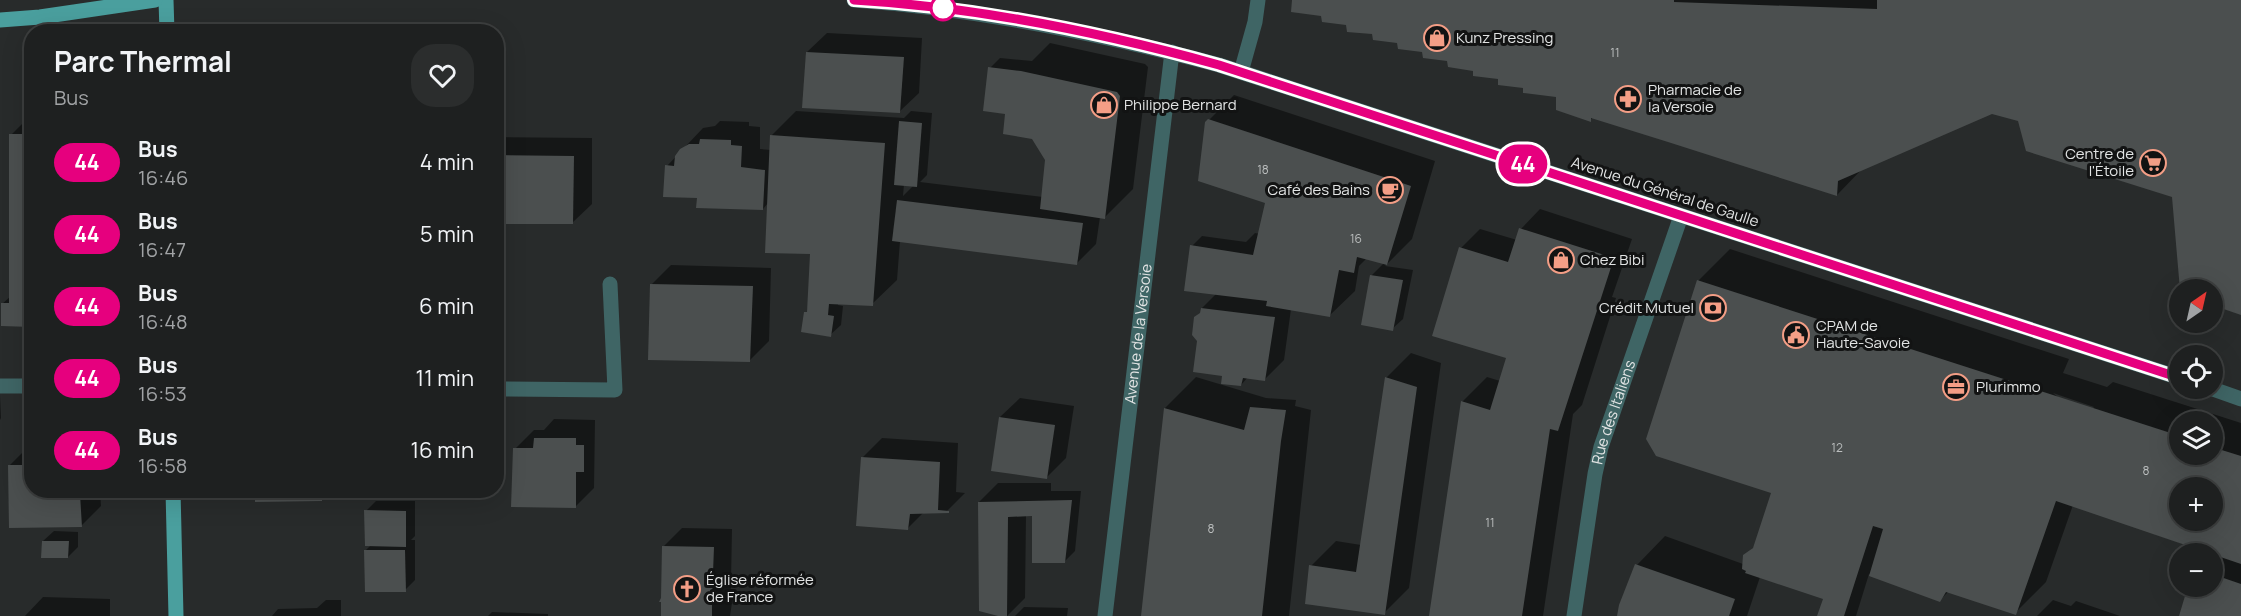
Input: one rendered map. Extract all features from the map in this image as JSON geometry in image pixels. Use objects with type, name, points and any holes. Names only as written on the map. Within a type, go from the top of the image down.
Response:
[{"type":"main road","points":[[0,20],[40,17],[155,0]]},
{"type":"main road","points":[[166,0],[167,24]]},
{"type":"main road","points":[[173,498],[176,616]]},
{"type":"street","name":"Avenue du Général de Gaulle","points":[[854,0],[1010,18],[1172,52],[1241,72],[2169,374]]},
{"type":"street","points":[[1241,72],[1255,22],[1258,0]]},
{"type":"street","name":"Avenue de la Versoie","points":[[1105,616],[1172,52]]},
{"type":"street","name":"Rue des Italiens","points":[[1574,616],[1601,447],[1681,216]]},
{"type":"street","points":[[504,389],[615,390],[610,284]]},
{"type":"street","points":[[0,386],[24,386]]},
{"type":"street","points":[[2223,393],[2241,399]]},
{"type":"building","points":[[1292,0],[1674,0],[1674,2],[1877,9],[1877,0],[2241,0],[2241,315],[2223,309],[2223,279],[2179,279],[2172,197],[2026,151],[2018,121],[1992,114],[1838,181],[1837,196],[1591,118],[1591,122],[1556,110],[1556,97],[1523,93],[1523,88],[1498,85],[1498,79],[1473,76],[1473,71],[1448,67],[1447,61],[1423,58],[1422,52],[1398,49],[1397,43],[1373,40],[1372,34],[1347,32],[1346,25],[1322,22],[1321,16],[1291,12]]},
{"type":"building","points":[[806,52],[904,57],[900,113],[802,108]]},
{"type":"building","points":[[988,67],[1021,71],[1117,92],[1120,96],[1105,219],[1040,209],[1045,160],[1032,139],[1003,134],[1005,114],[983,111]]},
{"type":"building","points":[[1208,119],[1411,186],[1387,265],[1357,257],[1354,273],[1339,270],[1330,317],[1266,306],[1267,301],[1184,291],[1190,245],[1253,255],[1265,203],[1198,181],[1205,122]]},
{"type":"building","points":[[899,121],[922,123],[917,187],[894,185]]},
{"type":"building","points":[[9,134],[24,134],[24,327],[1,326],[1,303],[9,303]]},
{"type":"building","points":[[770,135],[885,143],[873,306],[829,304],[828,315],[834,316],[831,337],[801,332],[804,312],[807,312],[810,254],[765,253]]},
{"type":"building","points":[[700,139],[731,140],[731,145],[742,146],[741,167],[765,170],[763,210],[696,208],[697,198],[663,197],[665,165],[674,166],[675,156],[680,149],[689,144],[699,144]]},
{"type":"building","points":[[504,155],[574,156],[573,224],[504,224]]},
{"type":"building","points":[[897,200],[1083,223],[1077,265],[892,241]]},
{"type":"building","points":[[1519,228],[1614,258],[1558,431],[1550,429],[1522,616],[1429,616],[1461,401],[1490,410],[1506,358],[1432,336],[1459,247],[1508,262]]},
{"type":"building","points":[[1370,275],[1403,280],[1393,331],[1361,325]]},
{"type":"building","points":[[1697,280],[2169,432],[2169,465],[2223,465],[2223,450],[2241,456],[2241,564],[2223,558],[2223,543],[2179,543],[2056,501],[2016,615],[1946,592],[1940,602],[1869,576],[1883,529],[1873,526],[1844,616],[1817,616],[1823,599],[1745,573],[1746,571],[1742,569],[1743,555],[1753,548],[1771,493],[1656,456],[1646,439]]},
{"type":"building","points":[[650,284],[753,286],[750,362],[648,360]]},
{"type":"building","points":[[1201,308],[1275,317],[1265,381],[1243,378],[1241,386],[1221,384],[1222,376],[1193,372],[1197,341],[1192,335],[1194,317],[1200,313]]},
{"type":"building","points":[[1385,377],[1417,387],[1385,615],[1305,604],[1309,565],[1356,572]]},
{"type":"building","points":[[1250,407],[1286,410],[1262,616],[1141,616],[1164,408],[1244,430]]},
{"type":"building","points":[[999,417],[1055,425],[1047,479],[991,471]]},
{"type":"building","points":[[534,438],[576,438],[576,445],[584,445],[584,472],[576,472],[576,508],[511,507],[513,448],[533,448]]},
{"type":"building","points":[[861,457],[940,462],[938,510],[949,511],[949,513],[910,514],[908,530],[856,526]]},
{"type":"building","points":[[8,465],[24,465],[24,498],[80,498],[82,527],[9,528]]},
{"type":"building","points":[[255,498],[322,498],[322,501],[255,502]]},
{"type":"building","points":[[1072,500],[1065,563],[1032,563],[1032,516],[1008,517],[1007,616],[979,611],[978,502]]},
{"type":"building","points":[[364,510],[406,511],[406,547],[365,546]]},
{"type":"building","points":[[42,541],[69,541],[68,558],[41,558]]},
{"type":"building","name":"Église réformée de France","points":[[662,546],[714,547],[712,599],[715,599],[712,603],[712,616],[661,616],[661,602],[659,602]]},
{"type":"building","points":[[364,550],[405,550],[406,592],[365,592]]},
{"type":"building","points":[[1635,564],[1735,599],[1729,616],[1617,616]]},
{"type":"building","points":[[2223,578],[2241,584],[2241,616],[2179,616],[2185,597],[2223,597]]},
{"type":"bus line","name":"44","points":[[854,0],[937,8],[1030,21],[1099,35],[1219,65],[2169,374]]},
{"type":"place","name":"Kunz Pressing","points":[[1437,38]]},
{"type":"place","name":"Pharmacie de la Versoie","points":[[1628,99]]},
{"type":"place","name":"Philippe Bernard","points":[[1104,105]]},
{"type":"place","name":"Centre de l'Étoile","points":[[2153,163]]},
{"type":"place","name":"Café des Bains","points":[[1390,190]]},
{"type":"place","name":"Chez Bibi","points":[[1561,260]]},
{"type":"place","name":"Crédit Mutuel","points":[[1713,308]]},
{"type":"place","name":"CPAM de Haute-Savoie","points":[[1796,335]]},
{"type":"place","name":"Plurimmo","points":[[1956,387]]},
{"type":"place","name":"Église réformée de France","points":[[687,589]]}]
